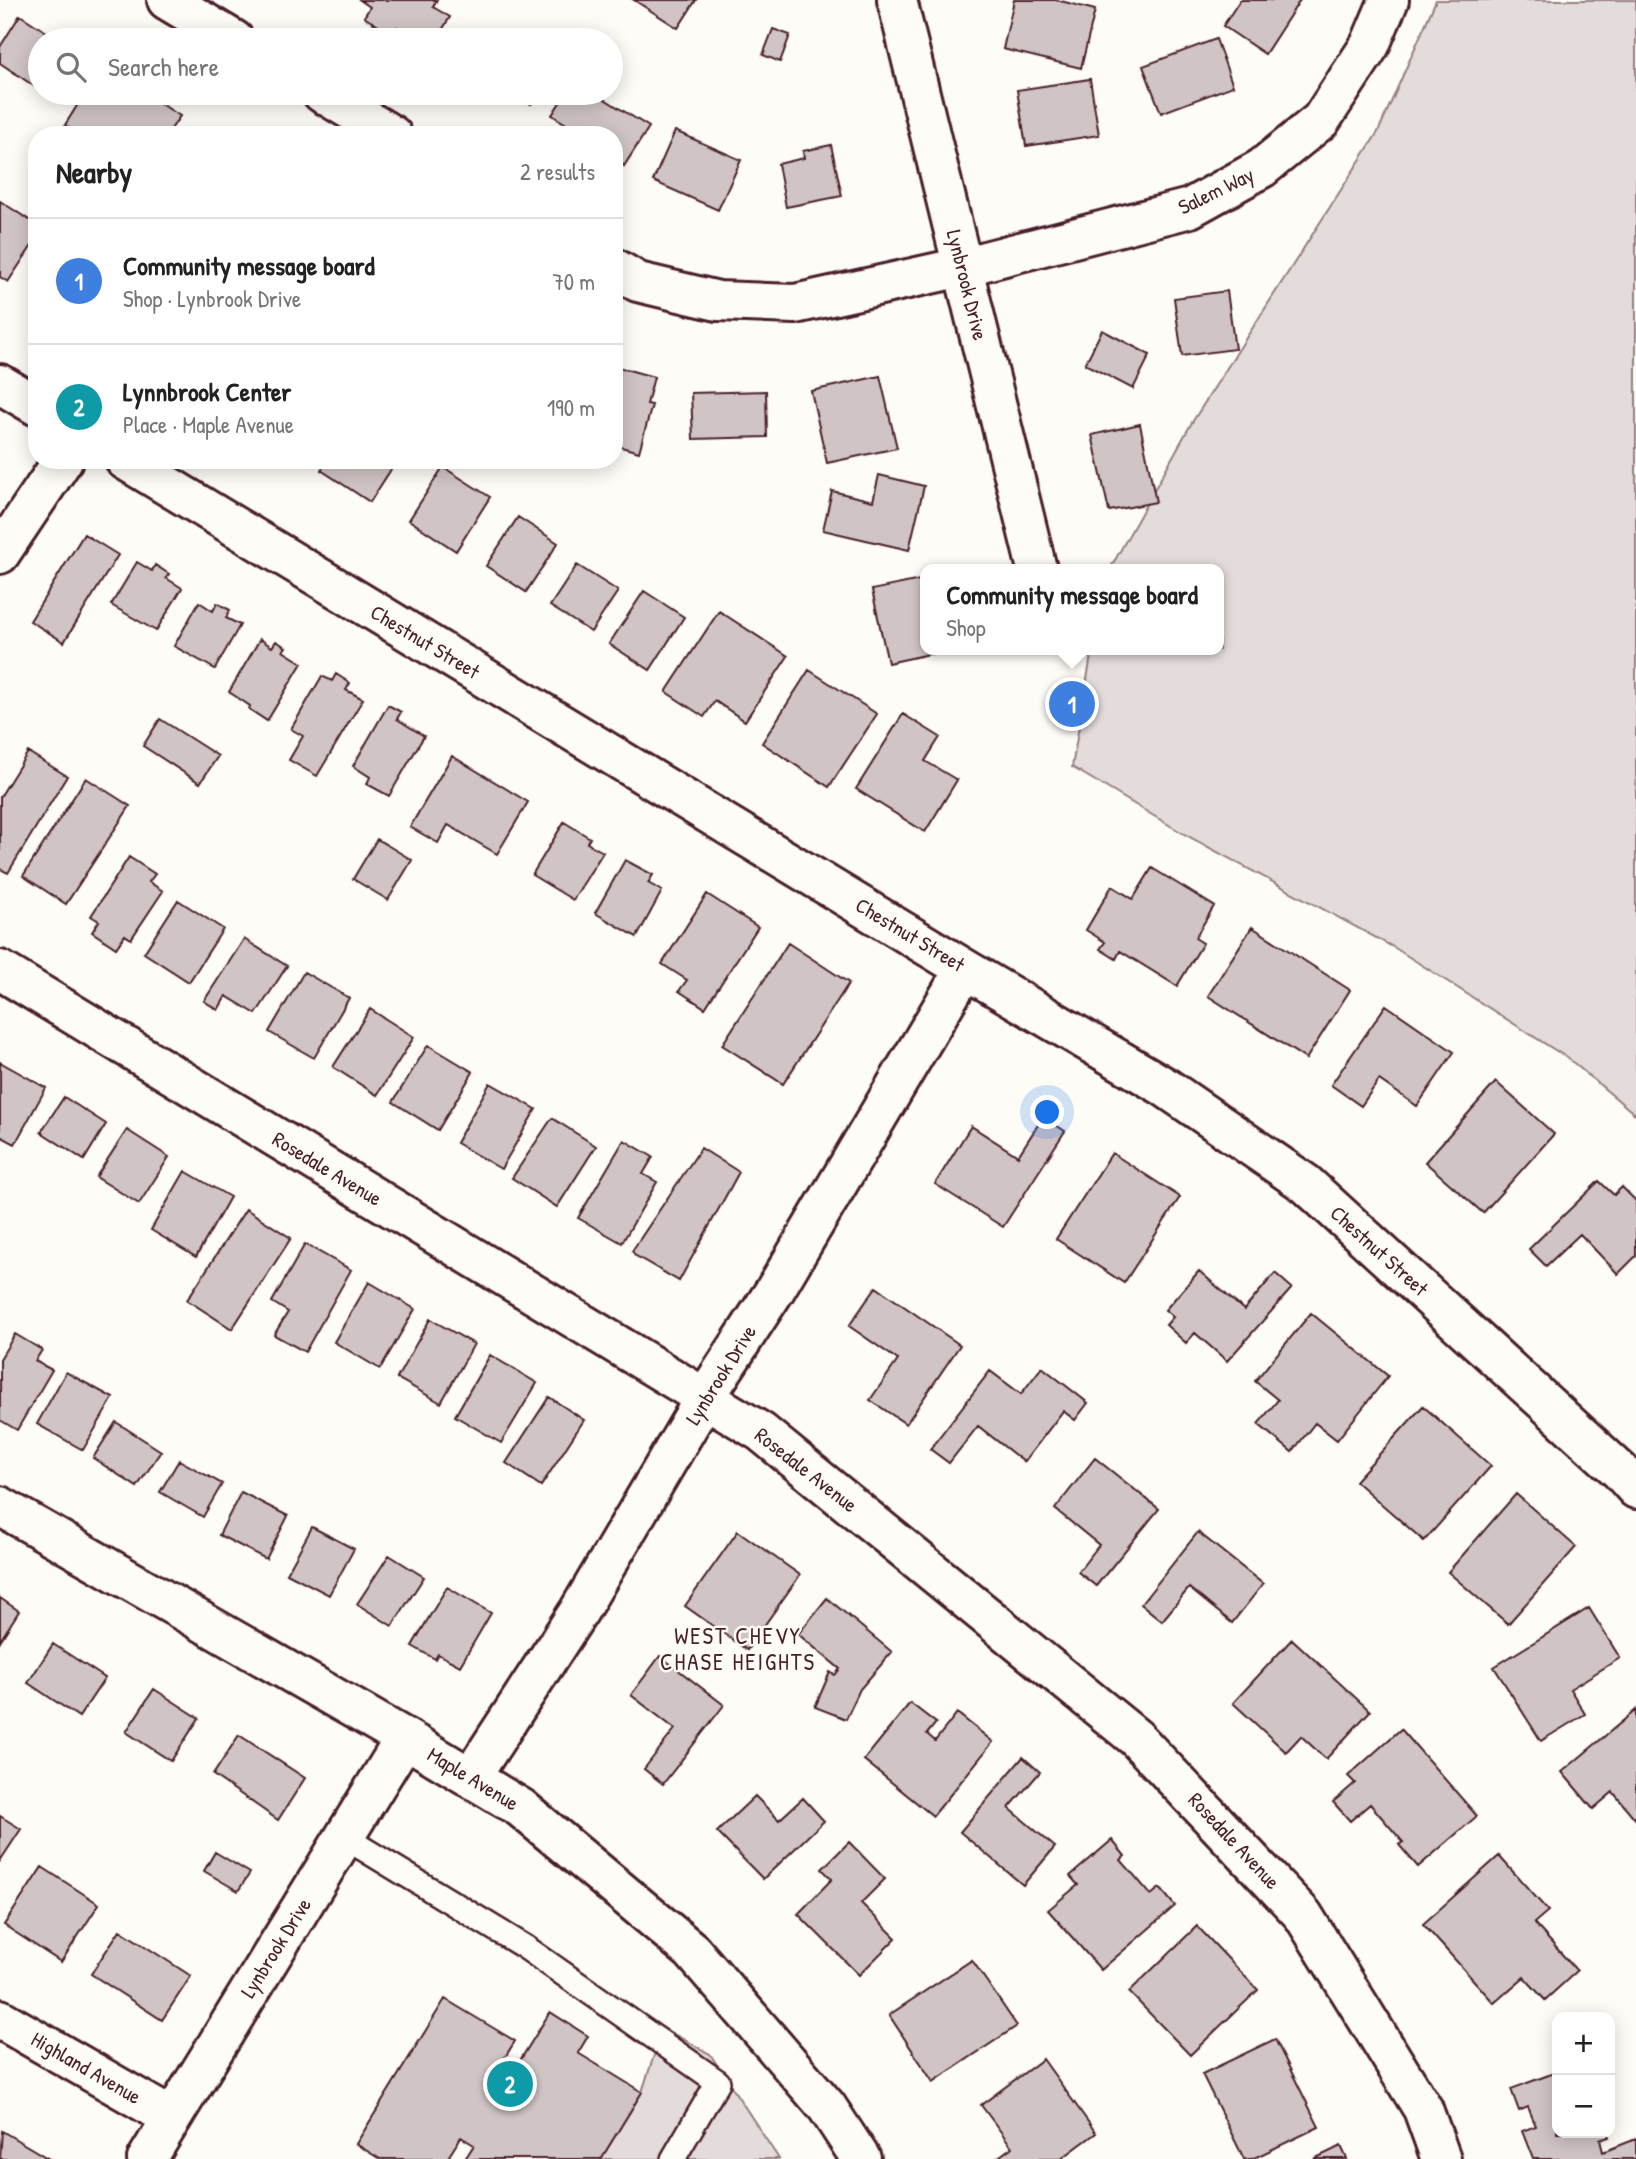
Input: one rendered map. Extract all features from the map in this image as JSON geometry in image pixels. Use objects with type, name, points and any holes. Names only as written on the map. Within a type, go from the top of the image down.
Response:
[{"type":"street","points":[[167,0],[214,28]]},
{"type":"street","name":"Lynbrook Drive","points":[[897,0],[1036,564]]},
{"type":"street","name":"Salem Way","points":[[623,273],[638,282],[718,301],[795,304],[962,267],[1190,208],[1262,168],[1321,121],[1370,45],[1389,0]]},
{"type":"street","points":[[342,105],[377,126]]},
{"type":"street","points":[[0,384],[28,401]]},
{"type":"street","points":[[0,554],[57,469]]},
{"type":"street","name":"Chestnut Street","points":[[140,469],[1165,1087],[1306,1184],[1620,1471],[1636,1489]]},
{"type":"street","name":"Lynbrook Drive","points":[[471,1777],[579,1611],[704,1399],[775,1290],[965,968]]},
{"type":"street","name":"Rosedale Avenue","points":[[0,970],[761,1432],[1136,1738],[1303,1915],[1423,2109],[1441,2159]]},
{"type":"street","name":"Maple Avenue","points":[[0,1506],[405,1738],[521,1808],[692,1951],[827,2107],[861,2159]]},
{"type":"street","name":"Lynbrook Drive","points":[[147,2159],[405,1738]]},
{"type":"street","name":"Highland Avenue","points":[[0,2019],[172,2118]]},
{"type":"lane","points":[[344,1837],[524,1947],[718,2082],[673,2159]]},
{"type":"shaded area","points":[[1436,0],[1636,0],[1636,1115],[1569,1059],[1395,948],[1184,834],[1072,767],[1091,655],[1224,655],[1224,564],[1113,564],[1191,424],[1378,132]]},
{"type":"shaded area","points":[[663,2028],[710,2054],[779,2159],[601,2159],[642,2092]]},
{"type":"building","points":[[360,0],[437,0],[433,7],[450,17],[443,28],[382,28],[364,17],[370,7]]},
{"type":"building","points":[[634,0],[696,0],[678,28]]},
{"type":"building","points":[[1014,0],[1057,0],[1095,10],[1081,68],[1003,49]]},
{"type":"building","points":[[1240,0],[1300,0],[1265,54],[1223,26]]},
{"type":"building","points":[[20,15],[40,28],[28,28],[28,82],[0,63],[0,47]]},
{"type":"building","points":[[773,29],[790,35],[780,62],[763,55]]},
{"type":"building","points":[[1216,39],[1233,86],[1161,113],[1143,66]]},
{"type":"building","points":[[1090,79],[1099,135],[1026,146],[1017,90]]},
{"type":"building","points":[[78,105],[163,105],[180,116],[173,126],[65,125]]},
{"type":"building","points":[[558,105],[614,105],[649,127],[624,166],[623,126],[565,126],[566,124],[552,115]]},
{"type":"building","points":[[675,131],[741,160],[718,210],[653,181]]},
{"type":"building","points":[[831,145],[842,196],[786,207],[778,164],[804,158],[803,151]]},
{"type":"building","points":[[0,201],[28,219],[28,252],[8,282],[0,277]]},
{"type":"building","points":[[1227,291],[1235,349],[1182,356],[1174,298]]},
{"type":"building","points":[[1102,330],[1150,355],[1133,389],[1085,364]]},
{"type":"building","points":[[623,368],[654,377],[647,404],[652,405],[639,452],[623,448]]},
{"type":"building","points":[[880,376],[897,448],[827,463],[811,391]]},
{"type":"building","points":[[766,391],[767,437],[693,439],[691,393]]},
{"type":"building","points":[[1140,424],[1156,502],[1109,511],[1092,435]]},
{"type":"building","points":[[322,469],[391,469],[370,502]]},
{"type":"building","points":[[442,469],[446,469],[490,497],[456,551],[409,520]]},
{"type":"building","points":[[879,475],[924,486],[909,550],[823,530],[832,491],[873,501]]},
{"type":"building","points":[[518,517],[558,543],[526,592],[486,566]]},
{"type":"building","points":[[84,534],[118,555],[64,642],[30,621]]},
{"type":"building","points":[[137,562],[152,571],[155,565],[169,574],[166,578],[182,588],[156,631],[111,605]]},
{"type":"building","points":[[577,565],[618,591],[591,632],[550,606]]},
{"type":"building","points":[[920,580],[920,655],[925,655],[888,663],[872,590]]},
{"type":"building","points":[[644,591],[684,617],[650,670],[609,644]]},
{"type":"building","points":[[199,602],[213,611],[217,603],[230,610],[226,618],[240,625],[215,669],[174,646]]},
{"type":"building","points":[[719,611],[788,656],[745,721],[715,701],[704,717],[666,692]]},
{"type":"building","points":[[260,639],[272,647],[276,641],[286,647],[283,651],[302,663],[267,721],[229,692]]},
{"type":"building","points":[[809,670],[877,714],[829,787],[762,743]]},
{"type":"building","points":[[336,674],[350,683],[346,690],[363,699],[317,776],[289,760],[303,736],[291,729],[322,676],[332,681]]},
{"type":"building","points":[[388,705],[401,712],[397,719],[424,736],[389,796],[367,784],[370,777],[353,766]]},
{"type":"building","points":[[903,714],[940,737],[925,761],[957,780],[925,832],[856,789]]},
{"type":"building","points":[[160,719],[218,756],[200,783],[143,746]]},
{"type":"building","points":[[28,752],[67,776],[8,873],[0,869],[0,797]]},
{"type":"building","points":[[452,756],[528,802],[497,854],[448,825],[438,843],[410,827]]},
{"type":"building","points":[[86,778],[130,806],[66,904],[23,876]]},
{"type":"building","points":[[564,822],[590,838],[587,843],[603,852],[573,900],[532,875]]},
{"type":"building","points":[[377,839],[412,860],[388,900],[353,879]]},
{"type":"building","points":[[129,857],[155,874],[149,882],[163,891],[131,939],[125,935],[116,948],[92,932],[99,921],[91,916]]},
{"type":"building","points":[[625,860],[653,875],[648,883],[662,891],[637,937],[595,913]]},
{"type":"building","points":[[1152,868],[1214,906],[1195,938],[1203,943],[1177,986],[1120,951],[1116,959],[1100,949],[1105,942],[1086,930],[1112,886],[1133,899]]},
{"type":"building","points":[[707,894],[758,927],[705,1008],[679,991],[687,980],[662,964]]},
{"type":"building","points":[[178,900],[223,929],[189,982],[144,953]]},
{"type":"building","points":[[1252,927],[1350,990],[1306,1059],[1208,996]]},
{"type":"building","points":[[244,939],[287,966],[256,1014],[226,996],[218,1010],[204,1001]]},
{"type":"building","points":[[788,943],[849,983],[783,1084],[722,1045]]},
{"type":"building","points":[[304,972],[349,998],[314,1058],[269,1032]]},
{"type":"building","points":[[1386,1005],[1454,1052],[1417,1106],[1379,1080],[1361,1106],[1331,1085]]},
{"type":"building","points":[[370,1009],[414,1037],[377,1095],[333,1067]]},
{"type":"building","points":[[428,1045],[473,1072],[438,1130],[393,1102]]},
{"type":"building","points":[[0,1062],[46,1088],[15,1144],[0,1136]]},
{"type":"building","points":[[1496,1082],[1554,1134],[1483,1213],[1425,1162]]},
{"type":"building","points":[[490,1083],[536,1109],[501,1169],[456,1143]]},
{"type":"building","points":[[64,1097],[106,1124],[84,1160],[41,1132]]},
{"type":"building","points":[[1043,1117],[1065,1131],[1003,1227],[935,1184],[971,1126],[1018,1156]]},
{"type":"building","points":[[552,1118],[596,1146],[557,1207],[512,1178]]},
{"type":"building","points":[[127,1130],[169,1157],[139,1204],[96,1177]]},
{"type":"building","points":[[624,1140],[653,1157],[643,1174],[657,1182],[622,1243],[578,1218]]},
{"type":"building","points":[[701,1148],[739,1172],[679,1281],[632,1251]]},
{"type":"building","points":[[1112,1153],[1180,1197],[1124,1283],[1056,1239]]},
{"type":"building","points":[[185,1171],[230,1197],[196,1257],[151,1230]]},
{"type":"building","points":[[1599,1181],[1614,1195],[1622,1187],[1636,1201],[1636,1256],[1618,1274],[1580,1234],[1546,1266],[1529,1249]]},
{"type":"building","points":[[246,1209],[291,1238],[232,1329],[187,1300]]},
{"type":"building","points":[[305,1244],[351,1270],[305,1352],[274,1335],[288,1312],[272,1302]]},
{"type":"building","points":[[1199,1271],[1244,1310],[1275,1273],[1292,1288],[1227,1361],[1195,1333],[1186,1343],[1166,1325],[1173,1317],[1165,1310]]},
{"type":"building","points":[[369,1282],[415,1309],[380,1369],[334,1342]]},
{"type":"building","points":[[876,1287],[960,1345],[906,1424],[870,1400],[898,1360],[849,1326]]},
{"type":"building","points":[[1311,1313],[1388,1376],[1337,1440],[1315,1423],[1292,1452],[1258,1424],[1278,1400],[1255,1381]]},
{"type":"building","points":[[430,1319],[474,1344],[441,1403],[397,1378]]},
{"type":"building","points":[[15,1334],[42,1350],[35,1361],[52,1370],[17,1430],[0,1420],[0,1359]]},
{"type":"building","points":[[490,1355],[537,1383],[501,1443],[455,1416]]},
{"type":"building","points":[[1042,1367],[1088,1403],[1075,1420],[1063,1411],[1024,1462],[978,1426],[949,1463],[930,1449],[990,1371],[1021,1394]]},
{"type":"building","points":[[66,1372],[113,1398],[83,1450],[37,1424]]},
{"type":"building","points":[[549,1397],[584,1420],[541,1486],[506,1463]]},
{"type":"building","points":[[1423,1406],[1491,1466],[1424,1541],[1355,1481]]},
{"type":"building","points":[[116,1422],[161,1451],[137,1487],[93,1458]]},
{"type":"building","points":[[1095,1458],[1159,1509],[1096,1586],[1078,1572],[1099,1545],[1055,1509]]},
{"type":"building","points":[[179,1460],[222,1484],[203,1517],[160,1492]]},
{"type":"building","points":[[241,1492],[288,1516],[266,1559],[219,1535]]},
{"type":"building","points":[[1516,1494],[1576,1547],[1508,1624],[1448,1572]]},
{"type":"building","points":[[312,1527],[354,1549],[329,1595],[287,1573]]},
{"type":"building","points":[[738,1531],[800,1575],[747,1650],[685,1606]]},
{"type":"building","points":[[1198,1532],[1263,1584],[1232,1623],[1189,1588],[1162,1621],[1141,1604]]},
{"type":"building","points":[[389,1555],[424,1577],[392,1626],[357,1604]]},
{"type":"building","points":[[447,1587],[491,1613],[460,1666],[438,1654],[435,1659],[412,1646]]},
{"type":"building","points":[[0,1598],[19,1611],[0,1641]]},
{"type":"building","points":[[827,1598],[892,1652],[860,1689],[846,1719],[815,1707],[830,1672],[835,1675],[840,1669],[798,1634]]},
{"type":"building","points":[[1589,1608],[1620,1658],[1570,1689],[1585,1714],[1541,1741],[1494,1667]]},
{"type":"building","points":[[1292,1639],[1370,1711],[1326,1759],[1301,1736],[1286,1752],[1233,1703]]},
{"type":"building","points":[[53,1644],[105,1678],[79,1717],[28,1683]]},
{"type":"building","points":[[660,1656],[724,1705],[663,1784],[644,1769],[675,1729],[631,1695]]},
{"type":"building","points":[[154,1689],[199,1718],[171,1761],[126,1732]]},
{"type":"building","points":[[910,1703],[936,1723],[927,1734],[935,1741],[957,1713],[993,1742],[933,1816],[864,1760]]},
{"type":"building","points":[[1636,1710],[1636,1820],[1613,1792],[1593,1809],[1562,1772]]},
{"type":"building","points":[[1401,1729],[1477,1816],[1418,1867],[1399,1845],[1403,1842],[1370,1804],[1350,1821],[1333,1802],[1355,1783],[1348,1776]]},
{"type":"building","points":[[239,1735],[305,1778],[278,1820],[213,1775]]},
{"type":"building","points":[[1023,1757],[1040,1772],[1009,1808],[1055,1847],[1023,1885],[960,1832]]},
{"type":"building","points":[[755,1796],[779,1820],[803,1798],[824,1821],[763,1879],[717,1832]]},
{"type":"building","points":[[0,1816],[21,1829],[0,1861]]},
{"type":"building","points":[[1112,1840],[1125,1856],[1121,1860],[1151,1895],[1160,1888],[1175,1906],[1101,1970],[1048,1910],[1078,1885],[1070,1876]]},
{"type":"building","points":[[849,1842],[885,1879],[861,1903],[896,1938],[859,1975],[798,1914],[832,1879],[822,1869]]},
{"type":"building","points":[[215,1852],[250,1873],[238,1891],[204,1871]]},
{"type":"building","points":[[1499,1856],[1548,1911],[1534,1923],[1577,1971],[1545,2000],[1524,1977],[1494,2003],[1423,1924]]},
{"type":"building","points":[[42,1867],[99,1904],[61,1962],[4,1925]]},
{"type":"building","points":[[1197,1926],[1258,1990],[1190,2055],[1129,1992]]},
{"type":"building","points":[[120,1930],[191,1976],[162,2020],[91,1974]]},
{"type":"building","points":[[972,1960],[1017,2026],[933,2082],[889,2015]]},
{"type":"building","points":[[445,1999],[515,2041],[499,2067],[511,2075],[550,2012],[588,2036],[578,2053],[642,2092],[601,2159],[465,2159],[474,2145],[461,2137],[447,2159],[380,2159],[356,2144]]},
{"type":"building","points":[[1275,2039],[1319,2127],[1252,2159],[1244,2159],[1202,2074]]},
{"type":"building","points":[[1043,2059],[1096,2133],[1061,2159],[996,2159],[1012,2147],[981,2105]]},
{"type":"building","points":[[1552,2074],[1552,2138],[1606,2138],[1600,2140],[1603,2152],[1636,2139],[1636,2159],[1533,2159],[1522,2131],[1536,2126],[1528,2107],[1519,2111],[1511,2089]]},
{"type":"building","points":[[2,2131],[49,2159],[0,2159]]},
{"type":"building","points":[[1341,2146],[1347,2159],[1314,2159]]},
{"type":"place","name":"Community message board","points":[[1072,704]]},
{"type":"place","name":"Lynnbrook Center","points":[[510,2084]]},
{"type":"district","name":"WEST CHEVY CHASE HEIGHTS","points":[[738,1649]]}]
